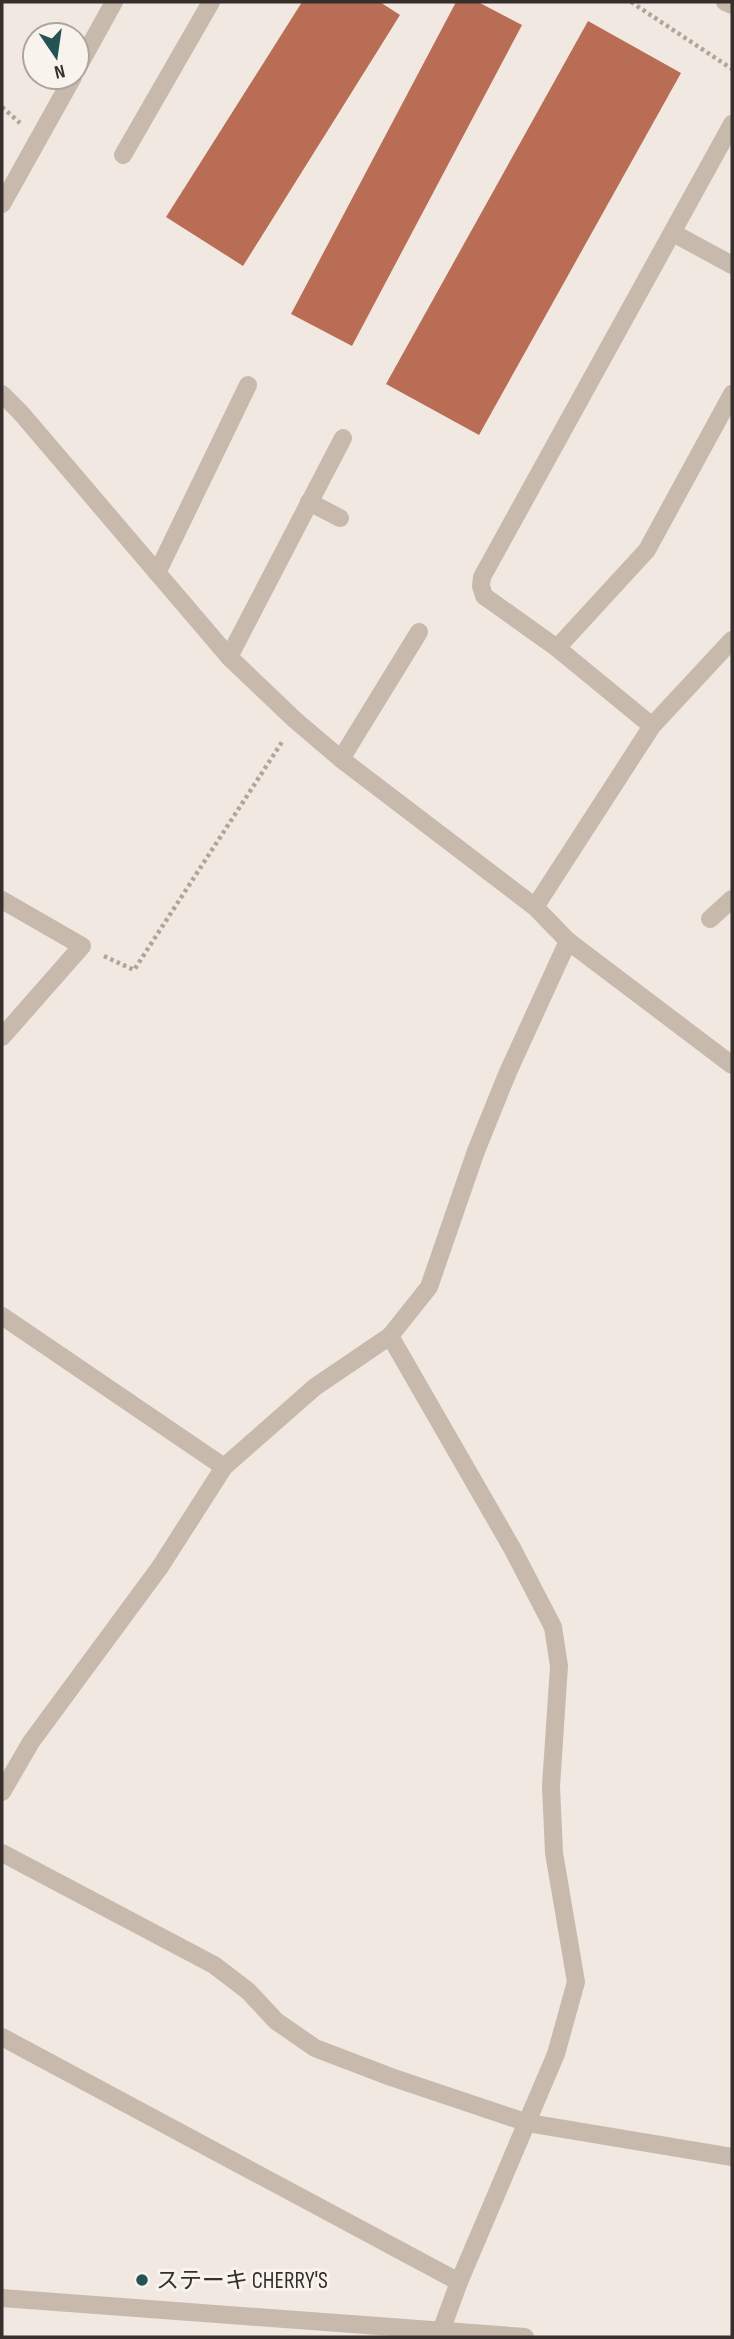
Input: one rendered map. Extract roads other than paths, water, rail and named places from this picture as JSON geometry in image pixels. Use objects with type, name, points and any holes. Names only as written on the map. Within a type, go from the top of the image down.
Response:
[{"type":"street","points":[[91,44],[114,2]]},
{"type":"street","points":[[123,155],[211,2]]},
{"type":"street","points":[[725,2],[732,5]]},
{"type":"street","points":[[2,204],[65,91]]},
{"type":"street","points":[[652,726],[557,648],[484,596],[482,577],[732,124]]},
{"type":"street","points":[[673,233],[732,265]]},
{"type":"street","points":[[157,573],[247,386]]},
{"type":"street","points":[[2,394],[229,657],[295,720],[341,759],[536,907],[568,941],[732,1065]]},
{"type":"street","points":[[557,648],[647,550],[730,403]]},
{"type":"street","points":[[229,657],[342,438]]},
{"type":"street","points":[[309,502],[340,518]]},
{"type":"street","points":[[341,759],[419,632]]},
{"type":"street","points":[[536,907],[652,726],[732,640]]},
{"type":"street","points":[[710,919],[732,899]]},
{"type":"street","points":[[2,900],[82,946],[2,1037]]},
{"type":"street","points":[[2,1792],[31,1742],[160,1567],[224,1467],[315,1387],[390,1336],[429,1287],[494,1106],[568,941]]},
{"type":"street","points":[[2,1316],[224,1467]]},
{"type":"street","points":[[390,1336],[505,1536],[553,1627],[559,1666],[551,1786],[554,1853],[576,1982],[556,2054],[459,2282],[441,2331]]},
{"type":"street","points":[[2,1853],[214,1965],[248,1991],[276,2021],[315,2048],[391,2077],[528,2123],[732,2157]]},
{"type":"street","points":[[2,2037],[459,2282]]},
{"type":"street","points":[[2,2298],[524,2337]]},
{"type":"place","name":"ステーキ CHERRY'S","points":[[142,2280]]}]
